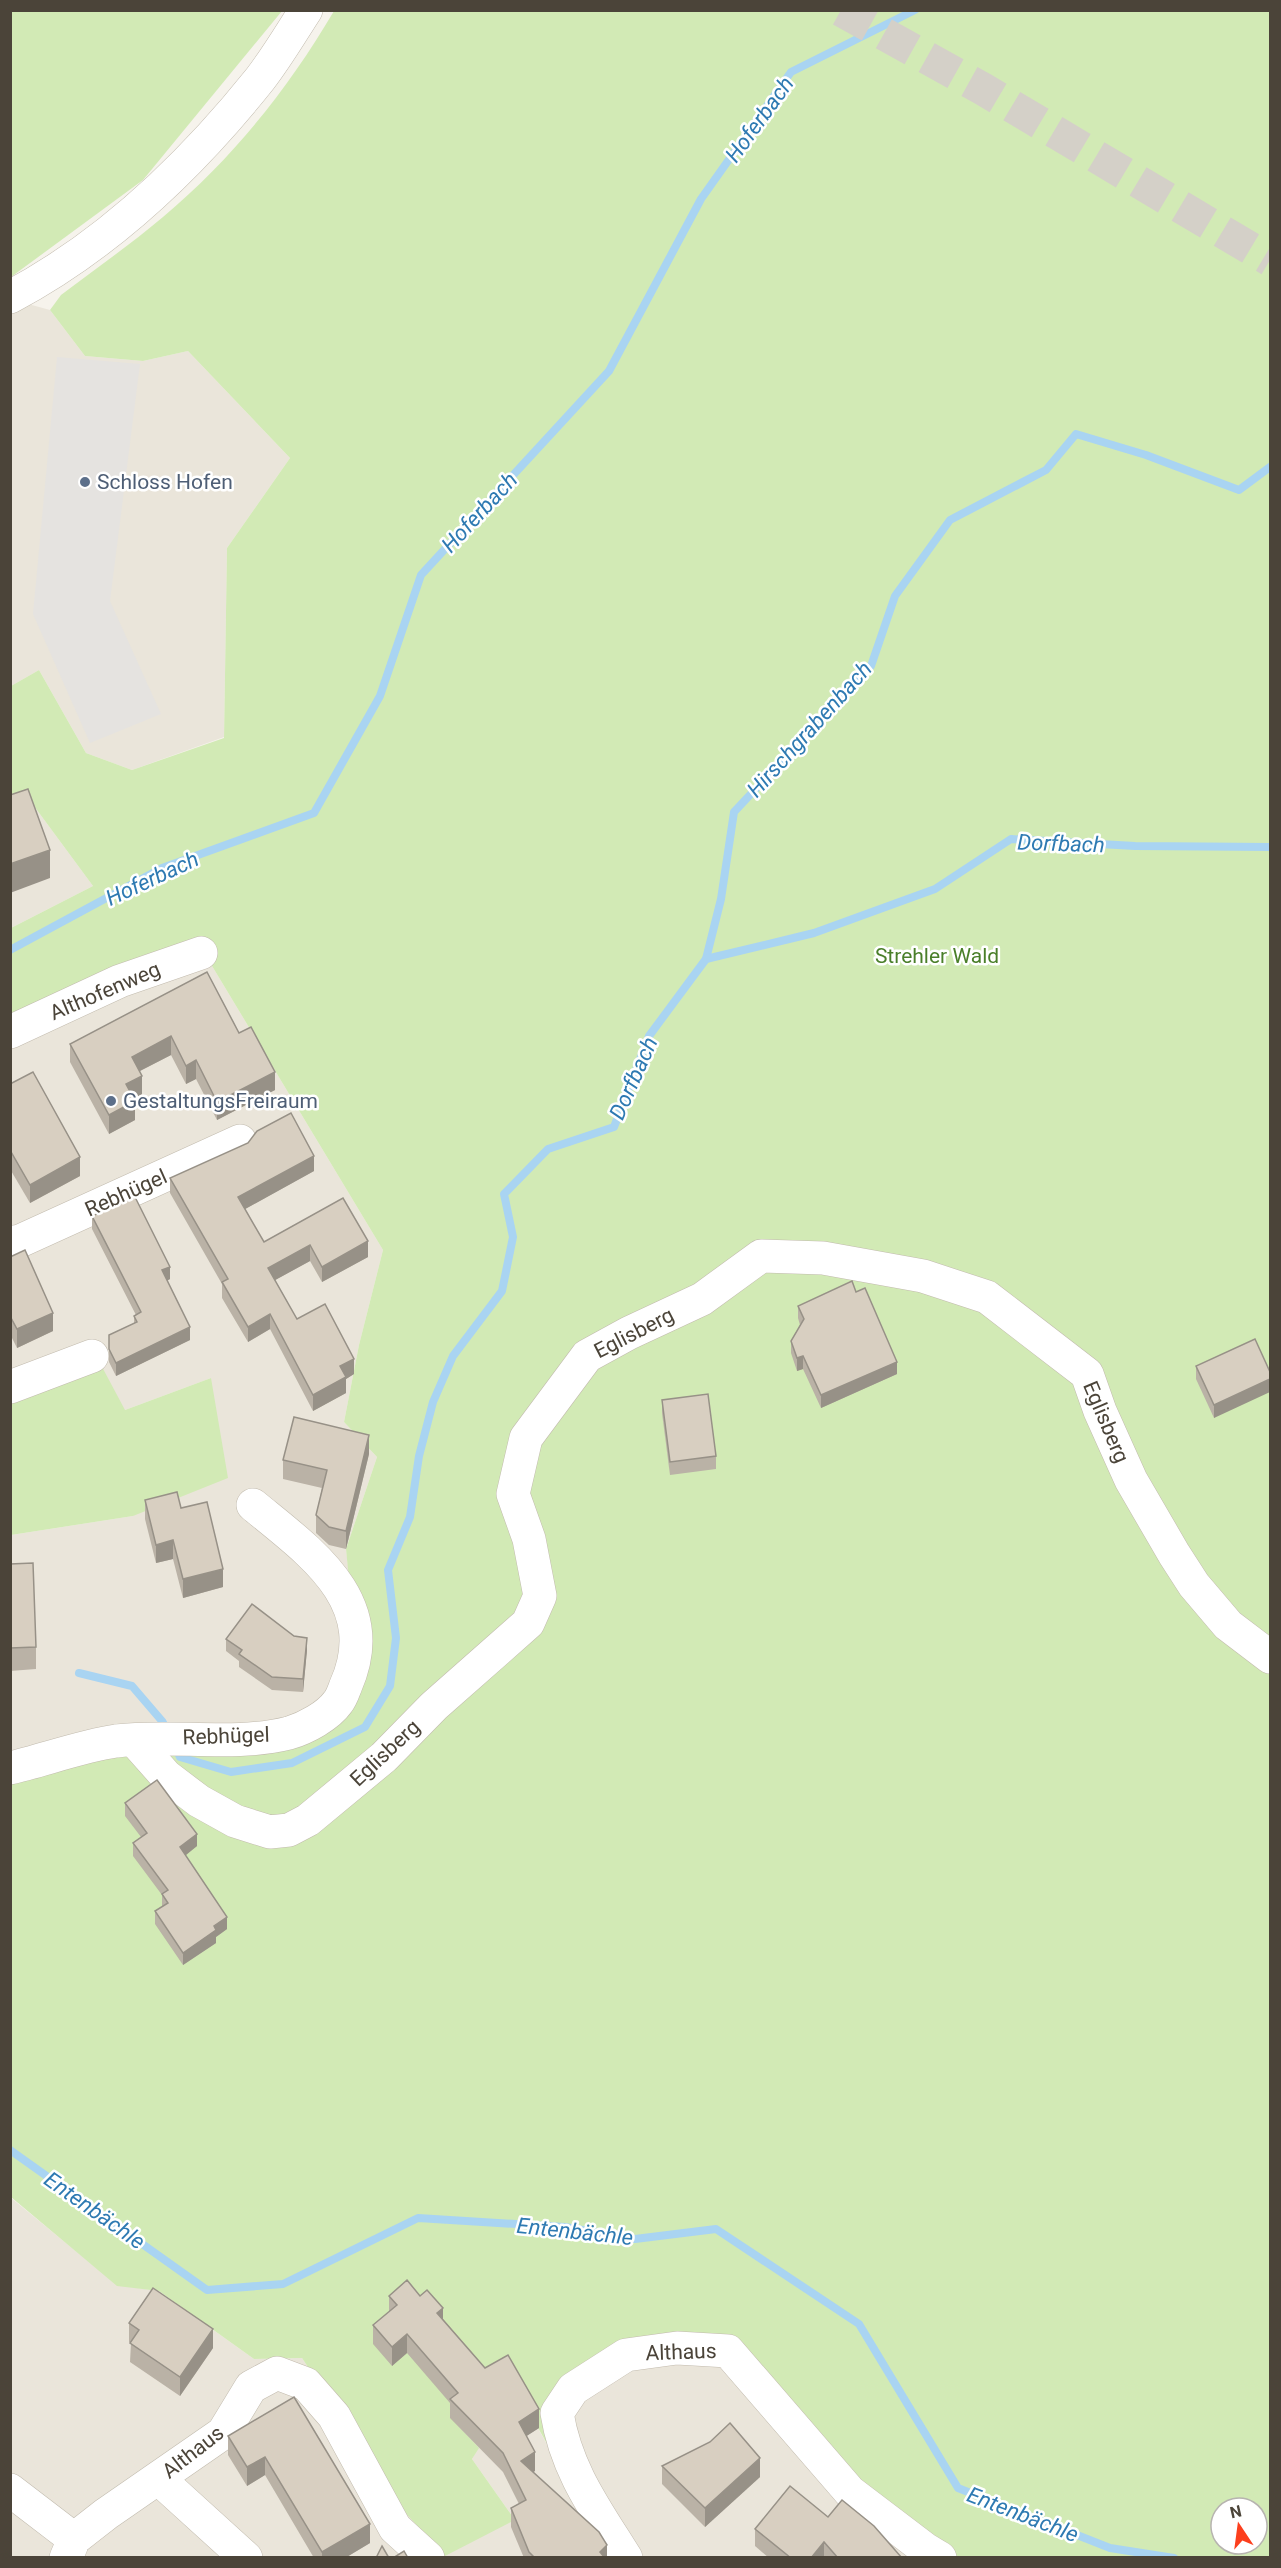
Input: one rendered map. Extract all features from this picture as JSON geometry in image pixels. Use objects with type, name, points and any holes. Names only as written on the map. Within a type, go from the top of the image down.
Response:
[{"type":"street","points":[[10,297],[103,236],[160,188],[213,134],[261,77],[306,10]]},
{"type":"street","name":"Althofenweg","points":[[10,1032],[120,981],[201,953]]},
{"type":"street","name":"Rebhügel","points":[[10,1243],[20,1241],[240,1142]]},
{"type":"street","name":"Eglisberg","points":[[161,1739],[166,1776],[199,1802],[236,1821],[270,1832],[289,1830],[308,1820],[384,1757],[434,1707],[528,1623],[540,1596],[529,1539],[513,1494],[526,1438],[587,1356],[702,1299],[761,1256],[823,1258],[923,1276],[987,1297],[1087,1374],[1100,1411],[1131,1480],[1179,1562],[1194,1585],[1228,1625],[1270,1657]]},
{"type":"street","points":[[10,1387],[92,1356]]},
{"type":"street","name":"Rebhügel","points":[[10,1768],[116,1741],[245,1738],[290,1732],[315,1721],[339,1701],[353,1668],[356,1634],[352,1610],[321,1562],[253,1505]]},
{"type":"street","name":"Althaus","points":[[626,2558],[575,2476],[560,2434],[557,2413],[573,2389],[626,2355],[678,2348],[728,2351],[850,2492],[940,2558]]},
{"type":"street","name":"Althaus","points":[[70,2548],[106,2514],[223,2433],[251,2387],[277,2373],[306,2384],[334,2416],[395,2528],[428,2558]]},
{"type":"street","points":[[159,2479],[246,2558]]},
{"type":"street","points":[[10,2490],[70,2548]]},
{"type":"shaded area","points":[[10,299],[50,310],[85,356],[143,361],[188,351],[290,458],[227,548],[224,737],[132,770],[86,753],[39,670],[11,686]]},
{"type":"shaded area","name":"Schloss Hofen","points":[[57,357],[140,364],[110,601],[161,714],[90,743],[33,614]]},
{"type":"shaded area","points":[[11,799],[34,806],[93,886],[11,928]]},
{"type":"shaded area","points":[[200,946],[383,1250],[359,1345],[344,1422],[377,1457],[346,1549],[356,1634],[315,1721],[11,1778],[11,1535],[133,1516],[211,1378],[125,1410],[11,1397],[11,1027]]},
{"type":"shaded area","points":[[10,2197],[117,2285],[159,2291],[254,2359],[302,2358],[400,2507],[515,2520],[472,2459],[478,2448],[450,2418],[508,2374],[555,2459],[557,2413],[626,2355],[728,2351],[940,2557],[11,2557]]},
{"type":"green space","points":[[11,10],[282,11],[143,180],[11,277]]},
{"type":"green space","name":"Strehler Wald","points":[[334,11],[1270,11],[1270,2557],[940,2557],[728,2351],[678,2348],[573,2389],[556,2460],[508,2374],[451,2418],[479,2448],[472,2459],[515,2520],[445,2556],[400,2507],[302,2358],[254,2359],[159,2291],[117,2286],[11,2197],[11,1778],[135,1741],[245,1738],[339,1701],[352,1610],[346,1549],[377,1457],[344,1422],[359,1345],[383,1250],[200,946],[11,1027],[11,928],[93,886],[34,806],[11,799],[11,686],[39,670],[86,753],[132,770],[224,738],[227,548],[290,458],[188,351],[143,361],[85,356],[50,310],[61,295],[151,227],[213,171],[258,121],[298,68]]},
{"type":"green space","points":[[101,1365],[125,1410],[211,1378],[228,1478],[133,1516],[11,1535],[11,1397]]},
{"type":"building","points":[[28,789],[50,850],[10,864],[10,795]]},
{"type":"building","points":[[207,972],[239,1033],[251,1027],[275,1072],[217,1102],[196,1060],[186,1066],[171,1036],[132,1057],[142,1076],[126,1084],[135,1101],[109,1115],[70,1044]]},
{"type":"building","points":[[33,1072],[80,1157],[30,1185],[10,1150],[10,1084]]},
{"type":"building","points":[[291,1113],[314,1156],[238,1197],[264,1242],[343,1198],[368,1241],[322,1267],[310,1245],[268,1268],[297,1319],[325,1304],[354,1359],[340,1366],[346,1377],[313,1395],[270,1314],[248,1327],[222,1282],[228,1279],[170,1178],[248,1143],[257,1131]]},
{"type":"building","points":[[135,1197],[170,1267],[162,1270],[190,1327],[116,1363],[109,1349],[109,1335],[137,1322],[134,1316],[141,1312],[92,1216]]},
{"type":"building","points":[[25,1250],[53,1313],[17,1329],[10,1316],[10,1257]]},
{"type":"building","points":[[852,1281],[856,1292],[865,1288],[897,1362],[821,1395],[803,1356],[797,1358],[791,1341],[804,1319],[798,1306]]},
{"type":"building","points":[[1255,1339],[1270,1372],[1270,1379],[1214,1405],[1196,1366]]},
{"type":"building","points":[[708,1394],[716,1456],[670,1462],[662,1400]]},
{"type":"building","points":[[294,1417],[369,1435],[346,1531],[329,1527],[316,1515],[327,1470],[283,1460]]},
{"type":"building","points":[[177,1492],[181,1508],[207,1502],[223,1569],[183,1579],[173,1540],[156,1545],[145,1500]]},
{"type":"building","points":[[33,1563],[36,1647],[10,1648],[10,1564]]},
{"type":"building","points":[[252,1604],[294,1636],[307,1638],[303,1679],[272,1677],[239,1654],[242,1650],[226,1639]]},
{"type":"building","points":[[157,1780],[197,1834],[180,1847],[227,1917],[214,1926],[216,1930],[183,1953],[155,1911],[168,1903],[162,1894],[168,1890],[133,1843],[147,1833],[125,1803]]},
{"type":"building","points":[[407,2280],[420,2296],[427,2290],[443,2308],[437,2313],[485,2368],[508,2355],[539,2409],[519,2422],[535,2452],[521,2461],[599,2532],[607,2545],[600,2552],[605,2558],[535,2558],[529,2552],[511,2508],[526,2500],[503,2453],[450,2399],[458,2393],[407,2334],[392,2347],[373,2325],[397,2305],[389,2296]]},
{"type":"building","points":[[153,2288],[213,2329],[180,2377],[130,2343],[139,2330],[129,2323]]},
{"type":"building","points":[[294,2397],[370,2524],[322,2552],[265,2457],[247,2467],[228,2436]]},
{"type":"building","points":[[730,2423],[760,2458],[705,2508],[662,2466],[710,2442]]},
{"type":"building","points":[[790,2486],[828,2517],[842,2500],[874,2526],[902,2558],[838,2558],[824,2542],[811,2558],[791,2558],[755,2529]]},
{"type":"building","points":[[382,2546],[389,2558],[376,2558]]},
{"type":"building","points":[[404,2551],[408,2558],[393,2558]]},
{"type":"waterway","name":"Hoferbach","points":[[10,950],[162,868],[314,813],[380,696],[421,575],[609,371],[701,199],[791,72],[915,10]]},
{"type":"waterway","name":"Hirschgrabenbach","points":[[706,959],[721,899],[734,812],[871,666],[895,596],[950,520],[1046,470],[1076,434],[1146,455],[1239,490],[1270,467]]},
{"type":"waterway","name":"Dorfbach","points":[[175,1746],[180,1757],[231,1772],[292,1763],[365,1727],[390,1686],[396,1638],[388,1570],[410,1517],[419,1456],[433,1402],[453,1356],[502,1291],[513,1237],[504,1194],[548,1149],[614,1127],[649,1036],[706,959],[814,933],[935,889],[1011,839],[1135,846],[1270,847]]},
{"type":"waterway","name":"Dorfbach","points":[[79,1673],[132,1686],[162,1721],[168,1732]]},
{"type":"waterway","name":"Entenbächle","points":[[10,2150],[207,2290],[283,2284],[418,2218],[565,2227],[635,2239],[716,2229],[859,2324],[958,2488],[1110,2548],[1174,2558]]},
{"type":"tunnel","points":[[841,10],[983,89],[1270,260]]},
{"type":"place","name":"Schloss Hofen","points":[[85,482]]},
{"type":"place","name":"GestaltungsFreiraum","points":[[111,1101]]}]
